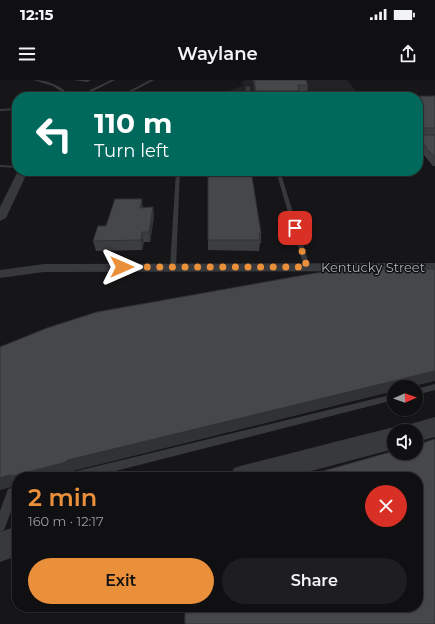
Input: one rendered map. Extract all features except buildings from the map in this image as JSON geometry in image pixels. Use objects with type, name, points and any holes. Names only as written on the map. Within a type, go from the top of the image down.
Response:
[{"type":"street","points":[[0,218],[21,176]]},
{"type":"street","name":"Kentucky Street","points":[[0,274],[44,268],[435,267]]},
{"type":"street","points":[[423,430],[435,427]]},
{"type":"street","points":[[263,472],[387,440]]},
{"type":"street","points":[[0,547],[12,543]]},
{"type":"lane","points":[[35,80],[54,84],[64,92]]},
{"type":"lane","points":[[88,92],[113,80]]},
{"type":"lane","points":[[129,92],[152,80]]},
{"type":"lane","points":[[248,87],[248,92]]},
{"type":"lane","points":[[0,110],[12,109]]},
{"type":"lane","points":[[0,166],[12,167]]},
{"type":"lane","points":[[173,267],[178,176]]},
{"type":"lane","points":[[280,176],[307,267]]},
{"type":"lane","points":[[423,390],[435,387]]},
{"type":"lane","points":[[94,472],[387,399]]},
{"type":"lane","points":[[0,526],[12,492]]},
{"type":"shaded area","points":[[246,80],[347,80],[357,92],[225,92],[245,85],[240,83]]},
{"type":"route","points":[[122,267],[307,267],[295,228]]}]
